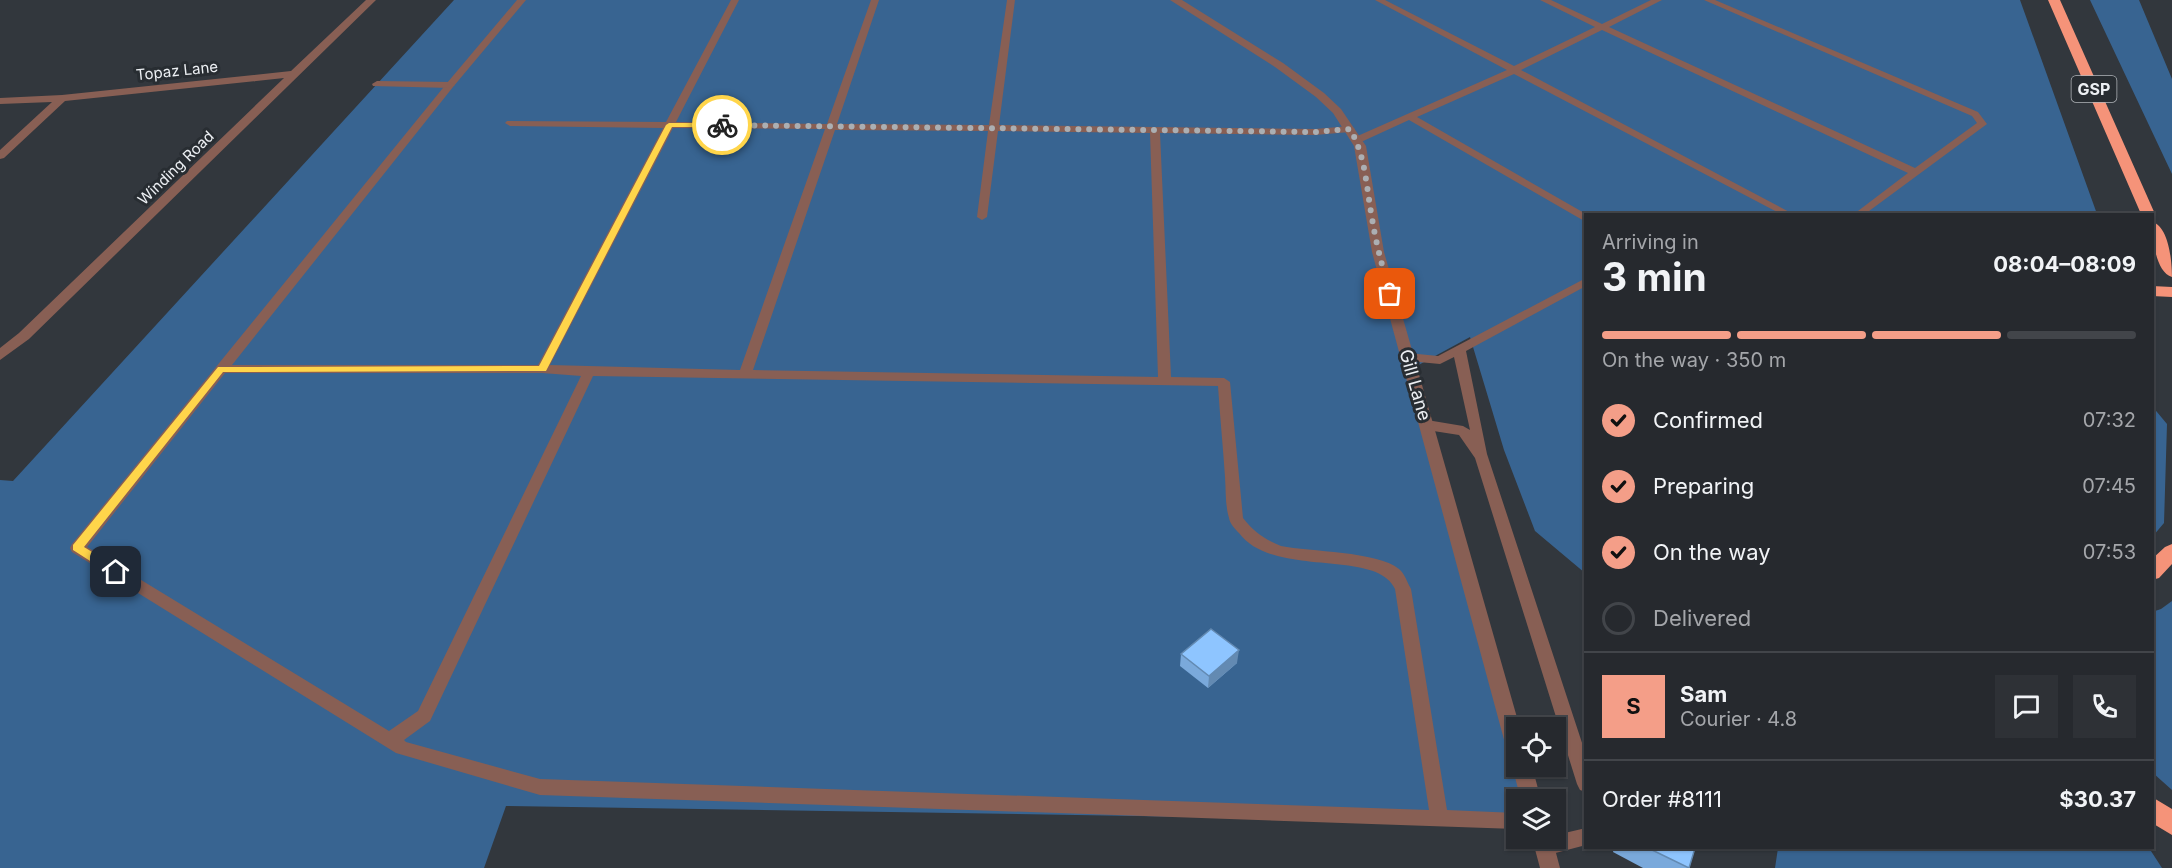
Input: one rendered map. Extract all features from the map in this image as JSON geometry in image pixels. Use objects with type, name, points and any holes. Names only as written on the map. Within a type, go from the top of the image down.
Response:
[{"type":"highway","name":"GSP","points":[[2054,0],[2148,213]]},
{"type":"highway","points":[[2154,231],[2172,272]]},
{"type":"highway","points":[[2154,279],[2172,280]]},
{"type":"highway","points":[[2154,291],[2172,292]]},
{"type":"highway","points":[[2154,570],[2172,552]]},
{"type":"highway","points":[[2154,810],[2172,824]]},
{"type":"street","name":"Winding Road","points":[[0,355],[24,336],[371,0]]},
{"type":"street","name":"Gill Lane","points":[[1175,0],[1300,80],[1337,111],[1353,135],[1365,165],[1378,252],[1508,717]]},
{"type":"street","name":"Topaz Lane","points":[[0,101],[62,98],[295,74]]},
{"type":"street","points":[[377,84],[450,85]]},
{"type":"street","points":[[0,156],[62,98]]},
{"type":"street","points":[[1545,849],[1550,868]]},
{"type":"lane","points":[[522,0],[450,85],[77,548],[402,748],[540,788],[1506,821]]},
{"type":"lane","points":[[542,369],[735,0]]},
{"type":"lane","points":[[745,374],[875,0]]},
{"type":"lane","points":[[982,217],[1011,0]]},
{"type":"lane","points":[[1379,0],[1786,213]]},
{"type":"lane","points":[[1544,0],[1916,173]]},
{"type":"lane","points":[[510,123],[1155,129],[1315,132],[1353,135],[1410,117],[1514,70],[1658,0]]},
{"type":"lane","points":[[1708,0],[1975,114],[1982,124],[1860,213]]},
{"type":"lane","points":[[1410,117],[1584,218]]},
{"type":"lane","points":[[1155,129],[1165,380]]},
{"type":"lane","points":[[1408,357],[1440,360],[1584,282]]},
{"type":"lane","points":[[1460,349],[1482,457],[1584,778]]},
{"type":"lane","points":[[221,369],[542,369],[589,372],[1224,382],[1236,519],[1244,533],[1255,542],[1284,553],[1363,562],[1387,569],[1397,577],[1403,590],[1439,819]]},
{"type":"lane","points":[[389,741],[424,716],[589,372]]},
{"type":"lane","points":[[1427,425],[1463,431],[1482,457]]},
{"type":"lane","points":[[1566,839],[1584,836]]},
{"type":"shaded area","points":[[454,0],[2020,0],[2097,213],[1584,213],[1584,572],[1535,531],[1504,450],[1470,337],[1413,368],[1508,717],[1506,717],[1506,777],[1521,777],[1526,789],[1506,789],[1506,822],[506,806],[484,868],[0,868],[0,480],[13,481]]},
{"type":"shaded area","points":[[2090,0],[2139,0],[2172,79],[2172,174]]},
{"type":"shaded area","points":[[2154,408],[2167,424],[2164,523],[2154,535]]},
{"type":"shaded area","points":[[2172,601],[2172,790],[2154,774],[2154,611]]},
{"type":"shaded area","points":[[1778,849],[2150,849],[2162,868],[1775,868]]},
{"type":"building","points":[[1211,629],[1239,650],[1209,676],[1181,654]]},
{"type":"building","points":[[1650,849],[1695,849],[1689,868]]},
{"type":"way so far","points":[[722,125],[1315,132],[1350,129],[1360,146],[1365,165],[1378,252],[1390,294]]},
{"type":"route","points":[[116,572],[77,548],[221,369],[542,369],[669,125],[722,125]]}]
